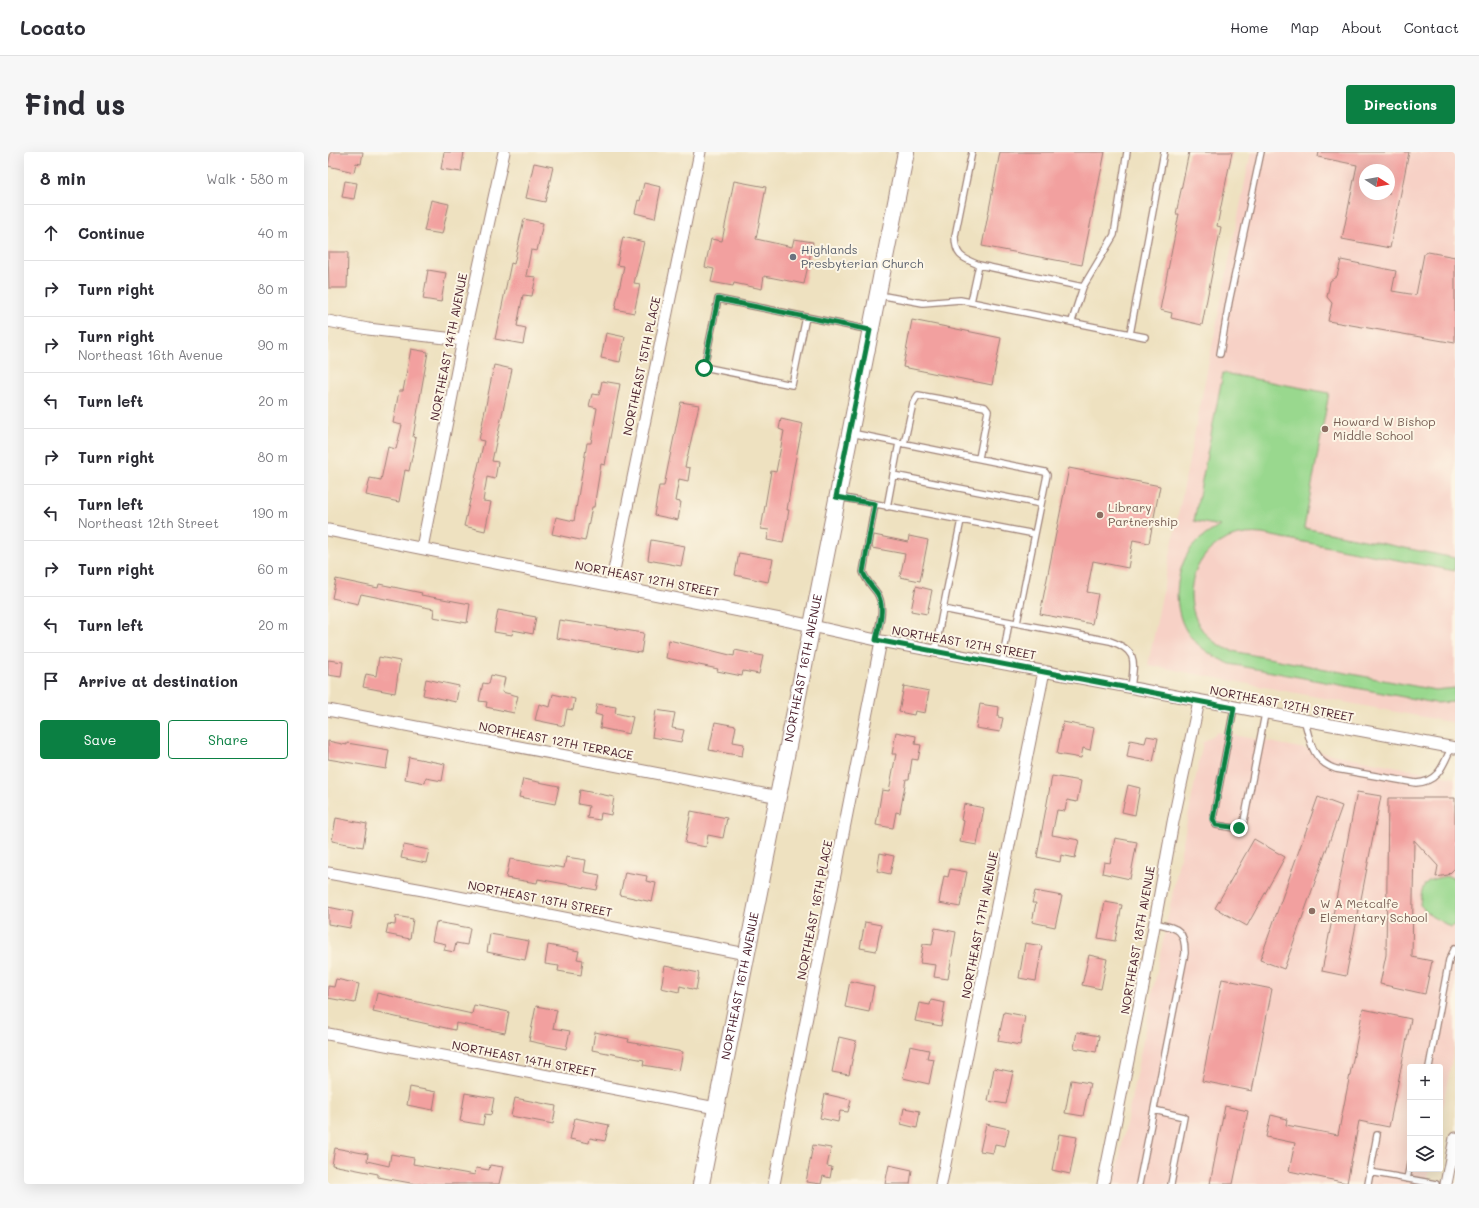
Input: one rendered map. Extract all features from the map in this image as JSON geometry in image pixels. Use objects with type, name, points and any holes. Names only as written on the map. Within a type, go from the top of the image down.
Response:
[{"type":"street","name":"NORTHEAST 14TH AVENUE","points":[[422,548],[463,340],[504,152]]},
{"type":"street","name":"NORTHEAST 15TH PLACE","points":[[611,585],[700,152]]},
{"type":"street","name":"NORTHEAST 16TH AVENUE","points":[[701,1184],[812,626],[836,497],[906,152]]},
{"type":"street","points":[[328,321],[368,329],[463,340]]},
{"type":"street","name":"NORTHEAST 12TH STREET","points":[[328,530],[611,585],[879,641],[1044,671],[1305,722],[1453,748]]},
{"type":"street","name":"NORTHEAST 16TH PLACE","points":[[774,1184],[879,641]]},
{"type":"street","name":"NORTHEAST 17TH AVENUE","points":[[940,1184],[1044,671]]},
{"type":"street","name":"NORTHEAST 18TH AVENUE","points":[[1103,1184],[1155,923],[1173,822],[1199,701]]},
{"type":"street","name":"NORTHEAST 12TH TERRACE","points":[[328,710],[778,797]]},
{"type":"street","name":"NORTHEAST 13TH STREET","points":[[328,873],[431,891],[746,954]]},
{"type":"street","name":"NORTHEAST 14TH STREET","points":[[328,1034],[716,1108]]},
{"type":"street","points":[[1446,1184],[1455,1138]]},
{"type":"lane","points":[[972,152],[955,236],[955,245],[963,258],[979,265],[1083,287]]},
{"type":"lane","points":[[1072,321],[1083,287],[1114,235],[1127,152]]},
{"type":"lane","points":[[1130,334],[1164,152]]},
{"type":"lane","points":[[1220,354],[1261,152]]},
{"type":"lane","points":[[971,302],[979,265]]},
{"type":"lane","points":[[877,294],[922,303],[960,300],[1072,321],[1145,337]]},
{"type":"lane","points":[[806,317],[792,385],[704,368],[718,299],[870,330]]},
{"type":"lane","points":[[887,507],[893,476],[913,403],[918,395],[985,407],[988,411],[979,458]]},
{"type":"lane","points":[[850,433],[1045,472],[1047,475],[1017,623]]},
{"type":"lane","points":[[893,476],[1041,504]]},
{"type":"lane","points":[[836,497],[1035,534]]},
{"type":"lane","points":[[875,504],[863,572],[865,579],[881,601],[882,612],[879,641]]},
{"type":"lane","points":[[935,651],[961,520]]},
{"type":"lane","points":[[944,609],[1124,645],[1132,655],[1134,661],[1131,688]]},
{"type":"lane","points":[[1002,664],[1010,622]]},
{"type":"lane","points":[[1234,708],[1213,819],[1216,825],[1239,828],[1243,826],[1265,714]]},
{"type":"lane","points":[[1305,722],[1311,746],[1315,754],[1327,766],[1336,769],[1416,783],[1424,783],[1436,778],[1453,748]]},
{"type":"lane","points":[[1139,1184],[1185,953],[1185,942],[1181,932],[1176,928],[1155,923]]},
{"type":"lane","points":[[1430,1064],[1449,960],[1455,948]]},
{"type":"lane","points":[[1154,1110],[1184,1117],[1171,1184]]},
{"type":"lane","points":[[1368,1184],[1377,1135]]},
{"type":"lane","points":[[1370,1172],[1436,1184]]},
{"type":"lane","points":[[1407,1179],[1408,1172]]},
{"type":"shaded area","name":"Howard W Bishop Middle School","points":[[1251,152],[1455,152],[1455,723],[1148,665]]},
{"type":"shaded area","name":"W A Metcalfe Elementary School","points":[[1218,732],[1455,778],[1455,1044],[1443,1104],[1443,1064],[1407,1064],[1407,1172],[1429,1172],[1427,1184],[1114,1184],[1203,742]]},
{"type":"green space","points":[[1223,373],[1329,393],[1304,528],[1455,558],[1455,571],[1262,534],[1235,536],[1214,547],[1200,563],[1192,584],[1192,605],[1199,625],[1214,642],[1237,652],[1435,690],[1455,688],[1455,702],[1435,703],[1230,664],[1208,653],[1190,636],[1180,615],[1177,591],[1182,566],[1187,555],[1202,537],[1220,526],[1194,521]]},
{"type":"green space","points":[[1448,876],[1455,879],[1455,925],[1451,927],[1431,916],[1420,905],[1422,891],[1426,883],[1434,879]]},
{"type":"building","points":[[331,152],[363,152],[361,164],[356,163],[354,172],[328,166]]},
{"type":"building","points":[[444,152],[464,152],[461,172],[441,169]]},
{"type":"building","points":[[1000,152],[1105,152],[1082,265],[982,246]]},
{"type":"building","points":[[1189,152],[1232,152],[1217,226],[1221,227],[1202,325],[1171,318],[1172,313],[1160,310],[1179,214],[1176,214]]},
{"type":"building","points":[[1319,152],[1409,152],[1390,248],[1342,239],[1357,165],[1318,157]]},
{"type":"building","points":[[534,163],[553,167],[545,202],[526,198]]},
{"type":"building","points":[[345,181],[357,183],[354,199],[342,197]]},
{"type":"building","points":[[734,181],[766,187],[756,239],[792,247],[794,239],[813,242],[804,284],[764,276],[762,289],[734,283],[733,286],[711,282],[714,269],[705,267],[711,239],[722,241]]},
{"type":"building","points":[[644,183],[661,187],[655,218],[635,213],[638,200],[640,201]]},
{"type":"building","points":[[431,200],[449,204],[442,234],[424,231]]},
{"type":"building","points":[[524,219],[543,223],[537,251],[531,250],[526,276],[536,277],[532,296],[523,295],[517,326],[526,328],[523,344],[495,339],[511,263],[514,264]]},
{"type":"building","points":[[623,237],[644,242],[634,283],[640,284],[634,313],[615,309],[624,266],[617,265]]},
{"type":"building","points":[[328,252],[348,252],[347,288],[329,288]]},
{"type":"building","points":[[1428,252],[1455,257],[1455,343],[1328,321],[1332,303],[1327,297],[1330,281],[1337,276],[1341,260],[1396,271],[1392,291],[1416,295],[1424,254]]},
{"type":"building","points":[[428,270],[446,273],[441,302],[423,299]]},
{"type":"building","points":[[912,320],[1001,338],[992,385],[903,367]]},
{"type":"building","points":[[606,333],[625,337],[620,362],[601,358]]},
{"type":"building","points":[[411,349],[428,352],[413,437],[416,438],[409,471],[405,470],[399,502],[366,495],[370,478],[381,480],[388,447],[396,449],[402,425],[393,423],[399,391],[403,391]]},
{"type":"building","points":[[494,365],[512,369],[492,461],[498,462],[495,479],[487,477],[483,501],[491,502],[485,531],[464,526],[484,441],[479,440]]},
{"type":"building","points":[[602,381],[620,384],[605,465],[601,464],[594,507],[592,507],[585,541],[552,534],[556,517],[574,521],[587,443],[591,443],[597,408],[589,406],[592,394],[599,395]]},
{"type":"building","points":[[681,402],[699,405],[685,467],[690,468],[688,481],[679,479],[675,501],[681,502],[678,520],[654,515],[659,486],[664,486]]},
{"type":"building","points":[[781,419],[803,424],[794,467],[787,510],[789,510],[783,543],[767,540],[769,530],[761,529],[771,471],[776,472],[784,431],[779,429]]},
{"type":"building","points":[[1069,468],[1160,486],[1149,543],[1133,540],[1128,568],[1093,561],[1087,592],[1098,594],[1092,624],[1040,614]]},
{"type":"building","points":[[874,535],[908,542],[909,536],[928,540],[920,581],[900,577],[905,554],[872,548]]},
{"type":"building","points":[[651,540],[685,546],[681,566],[648,560]]},
{"type":"building","points":[[739,553],[773,559],[768,582],[735,575]]},
{"type":"building","points":[[336,579],[378,588],[379,584],[422,593],[421,595],[470,604],[467,623],[433,617],[434,609],[361,594],[358,604],[332,598]]},
{"type":"building","points":[[916,586],[932,590],[927,614],[911,611]]},
{"type":"building","points":[[498,610],[536,617],[533,634],[513,630],[512,635],[494,632]]},
{"type":"building","points":[[559,620],[644,633],[641,653],[556,638]]},
{"type":"building","points":[[669,640],[734,656],[735,650],[763,656],[759,674],[743,671],[742,676],[717,671],[718,669],[666,658]]},
{"type":"building","points":[[379,657],[400,661],[395,693],[363,687],[366,674],[376,676]]},
{"type":"building","points":[[328,660],[343,662],[341,677],[328,675]]},
{"type":"building","points":[[491,675],[505,678],[502,692],[518,696],[514,713],[486,707],[487,702],[479,701],[483,683],[489,684]]},
{"type":"building","points":[[426,679],[459,686],[456,702],[423,695]]},
{"type":"building","points":[[904,686],[929,691],[925,713],[915,711],[914,715],[899,712]]},
{"type":"building","points":[[553,694],[575,699],[573,710],[567,709],[564,726],[535,720],[539,704],[550,707]]},
{"type":"building","points":[[597,704],[616,707],[615,713],[633,717],[629,734],[600,728],[602,716],[595,714]]},
{"type":"building","points":[[980,704],[999,707],[998,717],[1003,718],[1000,732],[976,728]]},
{"type":"building","points":[[656,710],[675,713],[672,728],[684,730],[681,742],[652,737]]},
{"type":"building","points":[[715,722],[736,726],[733,742],[744,744],[742,756],[709,750]]},
{"type":"building","points":[[1063,722],[1094,728],[1090,750],[1083,748],[1081,758],[1057,754]]},
{"type":"building","points":[[896,732],[916,736],[915,744],[921,745],[918,760],[912,759],[909,779],[906,779],[900,813],[896,812],[893,828],[876,825],[882,790],[889,791],[896,754],[892,754]]},
{"type":"building","points":[[1147,736],[1158,738],[1153,762],[1127,757],[1130,740],[1145,743]]},
{"type":"building","points":[[328,741],[389,750],[386,769],[328,759]]},
{"type":"building","points":[[409,757],[445,764],[442,781],[426,778],[425,783],[405,779]]},
{"type":"building","points":[[1052,776],[1081,781],[1077,802],[1067,800],[1065,811],[1057,810],[1052,835],[1079,840],[1075,858],[1061,855],[1060,862],[1037,857]]},
{"type":"building","points":[[523,779],[559,786],[555,804],[519,797]]},
{"type":"building","points":[[1128,785],[1140,788],[1135,815],[1122,812]]},
{"type":"building","points":[[580,790],[614,797],[611,815],[601,813],[600,820],[587,818],[589,806],[578,804]]},
{"type":"building","points":[[1357,792],[1381,796],[1346,976],[1322,971]]},
{"type":"building","points":[[1318,797],[1342,806],[1284,969],[1260,960]]},
{"type":"building","points":[[1388,798],[1455,798],[1455,868],[1448,875],[1436,877],[1438,866],[1414,840],[1412,957],[1432,961],[1425,994],[1380,984],[1386,955]]},
{"type":"building","points":[[964,804],[984,808],[977,845],[960,842],[964,821],[961,820]]},
{"type":"building","points":[[691,811],[727,818],[723,838],[708,835],[706,847],[685,843]]},
{"type":"building","points":[[336,818],[367,824],[363,847],[332,841]]},
{"type":"building","points":[[1115,838],[1137,842],[1130,879],[1102,873],[1104,862],[1110,863]]},
{"type":"building","points":[[1254,839],[1285,857],[1247,926],[1215,908]]},
{"type":"building","points":[[404,845],[429,850],[426,863],[401,858]]},
{"type":"building","points":[[880,853],[894,856],[890,874],[877,871]]},
{"type":"building","points":[[566,857],[586,860],[584,872],[600,875],[597,890],[538,879],[537,883],[506,878],[510,859],[564,868]]},
{"type":"building","points":[[950,869],[967,872],[960,907],[939,903],[944,876],[948,877]]},
{"type":"building","points":[[625,872],[647,876],[646,881],[656,883],[652,902],[620,895]]},
{"type":"building","points":[[1035,891],[1062,896],[1055,927],[1032,922],[1036,903],[1032,903]]},
{"type":"building","points":[[1105,902],[1122,905],[1115,941],[1098,938]]},
{"type":"building","points":[[328,907],[353,912],[350,928],[328,924]]},
{"type":"building","points":[[396,916],[413,919],[410,939],[386,934],[388,924],[395,925]]},
{"type":"building","points":[[436,922],[470,928],[467,945],[456,943],[454,952],[444,950],[446,944],[432,941]]},
{"type":"building","points":[[865,922],[881,925],[876,951],[860,948]]},
{"type":"building","points":[[935,928],[956,932],[948,979],[934,977],[936,965],[920,963],[923,944],[932,945]]},
{"type":"building","points":[[490,934],[529,941],[525,960],[487,952]]},
{"type":"building","points":[[1025,943],[1042,946],[1036,981],[1019,978]]},
{"type":"building","points":[[548,945],[579,951],[577,959],[583,960],[581,975],[558,971],[559,966],[545,964]]},
{"type":"building","points":[[1089,955],[1107,959],[1101,989],[1082,985]]},
{"type":"building","points":[[665,966],[699,973],[696,990],[680,986],[679,992],[661,988]]},
{"type":"building","points":[[336,979],[359,984],[355,1003],[328,998],[328,986],[334,987]]},
{"type":"building","points":[[1222,979],[1272,989],[1252,1091],[1202,1081]]},
{"type":"building","points":[[850,981],[874,986],[869,1012],[845,1007]]},
{"type":"building","points":[[377,993],[472,1014],[474,1005],[509,1012],[505,1033],[456,1023],[455,1030],[373,1012]]},
{"type":"building","points":[[931,1000],[945,1003],[941,1026],[915,1021],[919,1003],[930,1005]]},
{"type":"building","points":[[536,1006],[557,1010],[553,1028],[570,1031],[566,1049],[529,1041]]},
{"type":"building","points":[[1363,1009],[1411,1019],[1389,1127],[1359,1121],[1347,1183],[1289,1171],[1295,1143],[1266,1137],[1271,1115],[1287,1119],[1286,1125],[1338,1135]]},
{"type":"building","points":[[1004,1012],[1025,1016],[1020,1045],[998,1041]]},
{"type":"building","points":[[595,1032],[629,1039],[628,1042],[683,1052],[679,1071],[643,1065],[644,1060],[592,1050]]},
{"type":"building","points":[[1077,1032],[1099,1036],[1096,1052],[1074,1048]]},
{"type":"building","points":[[839,1037],[856,1041],[849,1075],[832,1072]]},
{"type":"building","points":[[910,1046],[929,1050],[927,1058],[934,1059],[929,1084],[903,1078]]},
{"type":"building","points":[[994,1068],[1013,1072],[1006,1104],[988,1101]]},
{"type":"building","points":[[1071,1080],[1090,1083],[1083,1116],[1065,1113]]},
{"type":"building","points":[[410,1087],[436,1092],[433,1110],[407,1105]]},
{"type":"building","points":[[465,1093],[494,1098],[491,1115],[485,1114],[483,1125],[460,1121]]},
{"type":"building","points":[[825,1094],[851,1100],[848,1112],[840,1111],[838,1122],[820,1118]]},
{"type":"building","points":[[515,1098],[556,1106],[553,1124],[511,1116]]},
{"type":"building","points":[[1225,1106],[1248,1111],[1233,1184],[1210,1184]]},
{"type":"building","points":[[904,1108],[920,1111],[917,1128],[901,1124]]},
{"type":"building","points":[[575,1118],[609,1125],[605,1141],[590,1138],[589,1143],[570,1139]]},
{"type":"building","points":[[986,1124],[1009,1129],[1005,1146],[995,1144],[993,1153],[980,1151]]},
{"type":"building","points":[[1059,1134],[1077,1137],[1070,1174],[1052,1170]]},
{"type":"building","points":[[813,1145],[831,1148],[827,1166],[832,1167],[830,1178],[823,1176],[821,1184],[806,1182]]},
{"type":"building","points":[[335,1148],[368,1154],[367,1161],[389,1166],[391,1154],[414,1158],[413,1164],[475,1175],[476,1168],[489,1170],[490,1165],[503,1167],[499,1184],[416,1184],[378,1177],[378,1174],[332,1165]]},
{"type":"building","points":[[889,1165],[912,1170],[910,1184],[885,1184]]},
{"type":"place","name":"Highlands Presbyterian Church","points":[[793,257]]},
{"type":"place","name":"Howard W Bishop Middle School","points":[[1325,429]]},
{"type":"place","name":"Library Partnership","points":[[1100,515]]},
{"type":"place","name":"W A Metcalfe Elementary School","points":[[1312,911]]},
{"type":"route","points":[[704,368],[718,299],[870,330],[836,497],[875,504],[863,562],[863,572],[865,579],[876,592],[881,601],[882,612],[876,640],[1234,708],[1213,823],[1216,825],[1239,828]]}]
